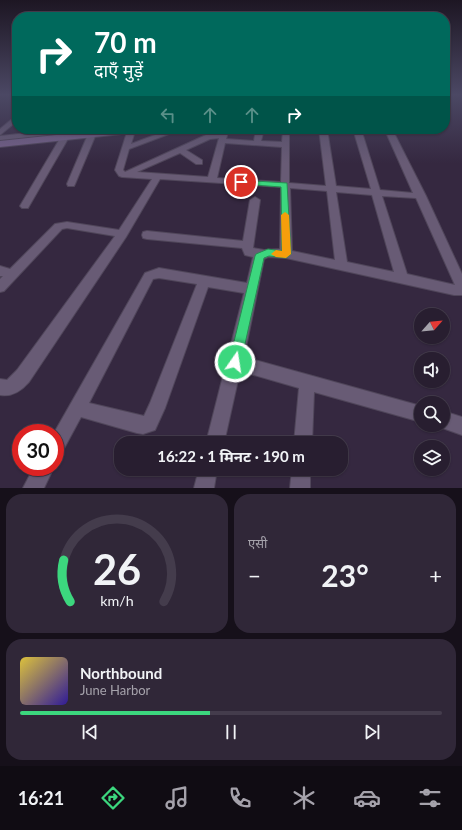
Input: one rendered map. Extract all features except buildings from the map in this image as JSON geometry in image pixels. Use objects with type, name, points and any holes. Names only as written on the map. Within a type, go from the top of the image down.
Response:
[{"type":"street","points":[[0,133],[12,122]]},
{"type":"street","points":[[0,138],[50,134]]},
{"type":"street","points":[[25,206],[67,134]]},
{"type":"street","points":[[71,184],[88,134]]},
{"type":"street","points":[[134,134],[126,148],[119,170],[122,174],[126,175],[284,185],[421,196]]},
{"type":"street","points":[[126,148],[164,134]]},
{"type":"street","points":[[258,144],[259,134]]},
{"type":"street","points":[[286,134],[284,185],[286,254]]},
{"type":"street","points":[[324,134],[342,266]]},
{"type":"street","points":[[359,134],[402,278]]},
{"type":"street","points":[[255,200],[247,245],[249,252],[262,254],[286,254],[454,290],[460,290],[462,287],[391,134]]},
{"type":"street","points":[[0,144],[32,136]]},
{"type":"street","points":[[126,175],[209,137],[221,136],[258,144],[286,145]]},
{"type":"street","points":[[212,180],[221,136]]},
{"type":"street","points":[[180,150],[199,162]]},
{"type":"street","points":[[0,387],[8,388],[17,383],[23,376],[122,234],[157,177]]},
{"type":"street","points":[[0,288],[56,229],[63,225],[122,234]]},
{"type":"street","points":[[147,235],[247,245]]},
{"type":"street","points":[[217,436],[258,260],[262,254]]},
{"type":"street","points":[[0,271],[13,274]]},
{"type":"street","points":[[64,432],[149,276],[159,273],[251,289]]},
{"type":"street","points":[[77,408],[143,425],[149,424],[157,408],[204,281]]},
{"type":"street","points":[[235,362],[414,412]]},
{"type":"street","points":[[303,436],[307,382]]},
{"type":"street","points":[[450,422],[462,426]]},
{"type":"street","points":[[33,488],[40,476]]},
{"type":"street","points":[[204,488],[207,476]]},
{"type":"street","points":[[300,488],[301,476]]},
{"type":"slow traffic","points":[[276,254],[286,254],[285,215]]},
{"type":"route","points":[[235,362],[259,256],[268,253],[286,254],[284,185],[241,182]]}]
